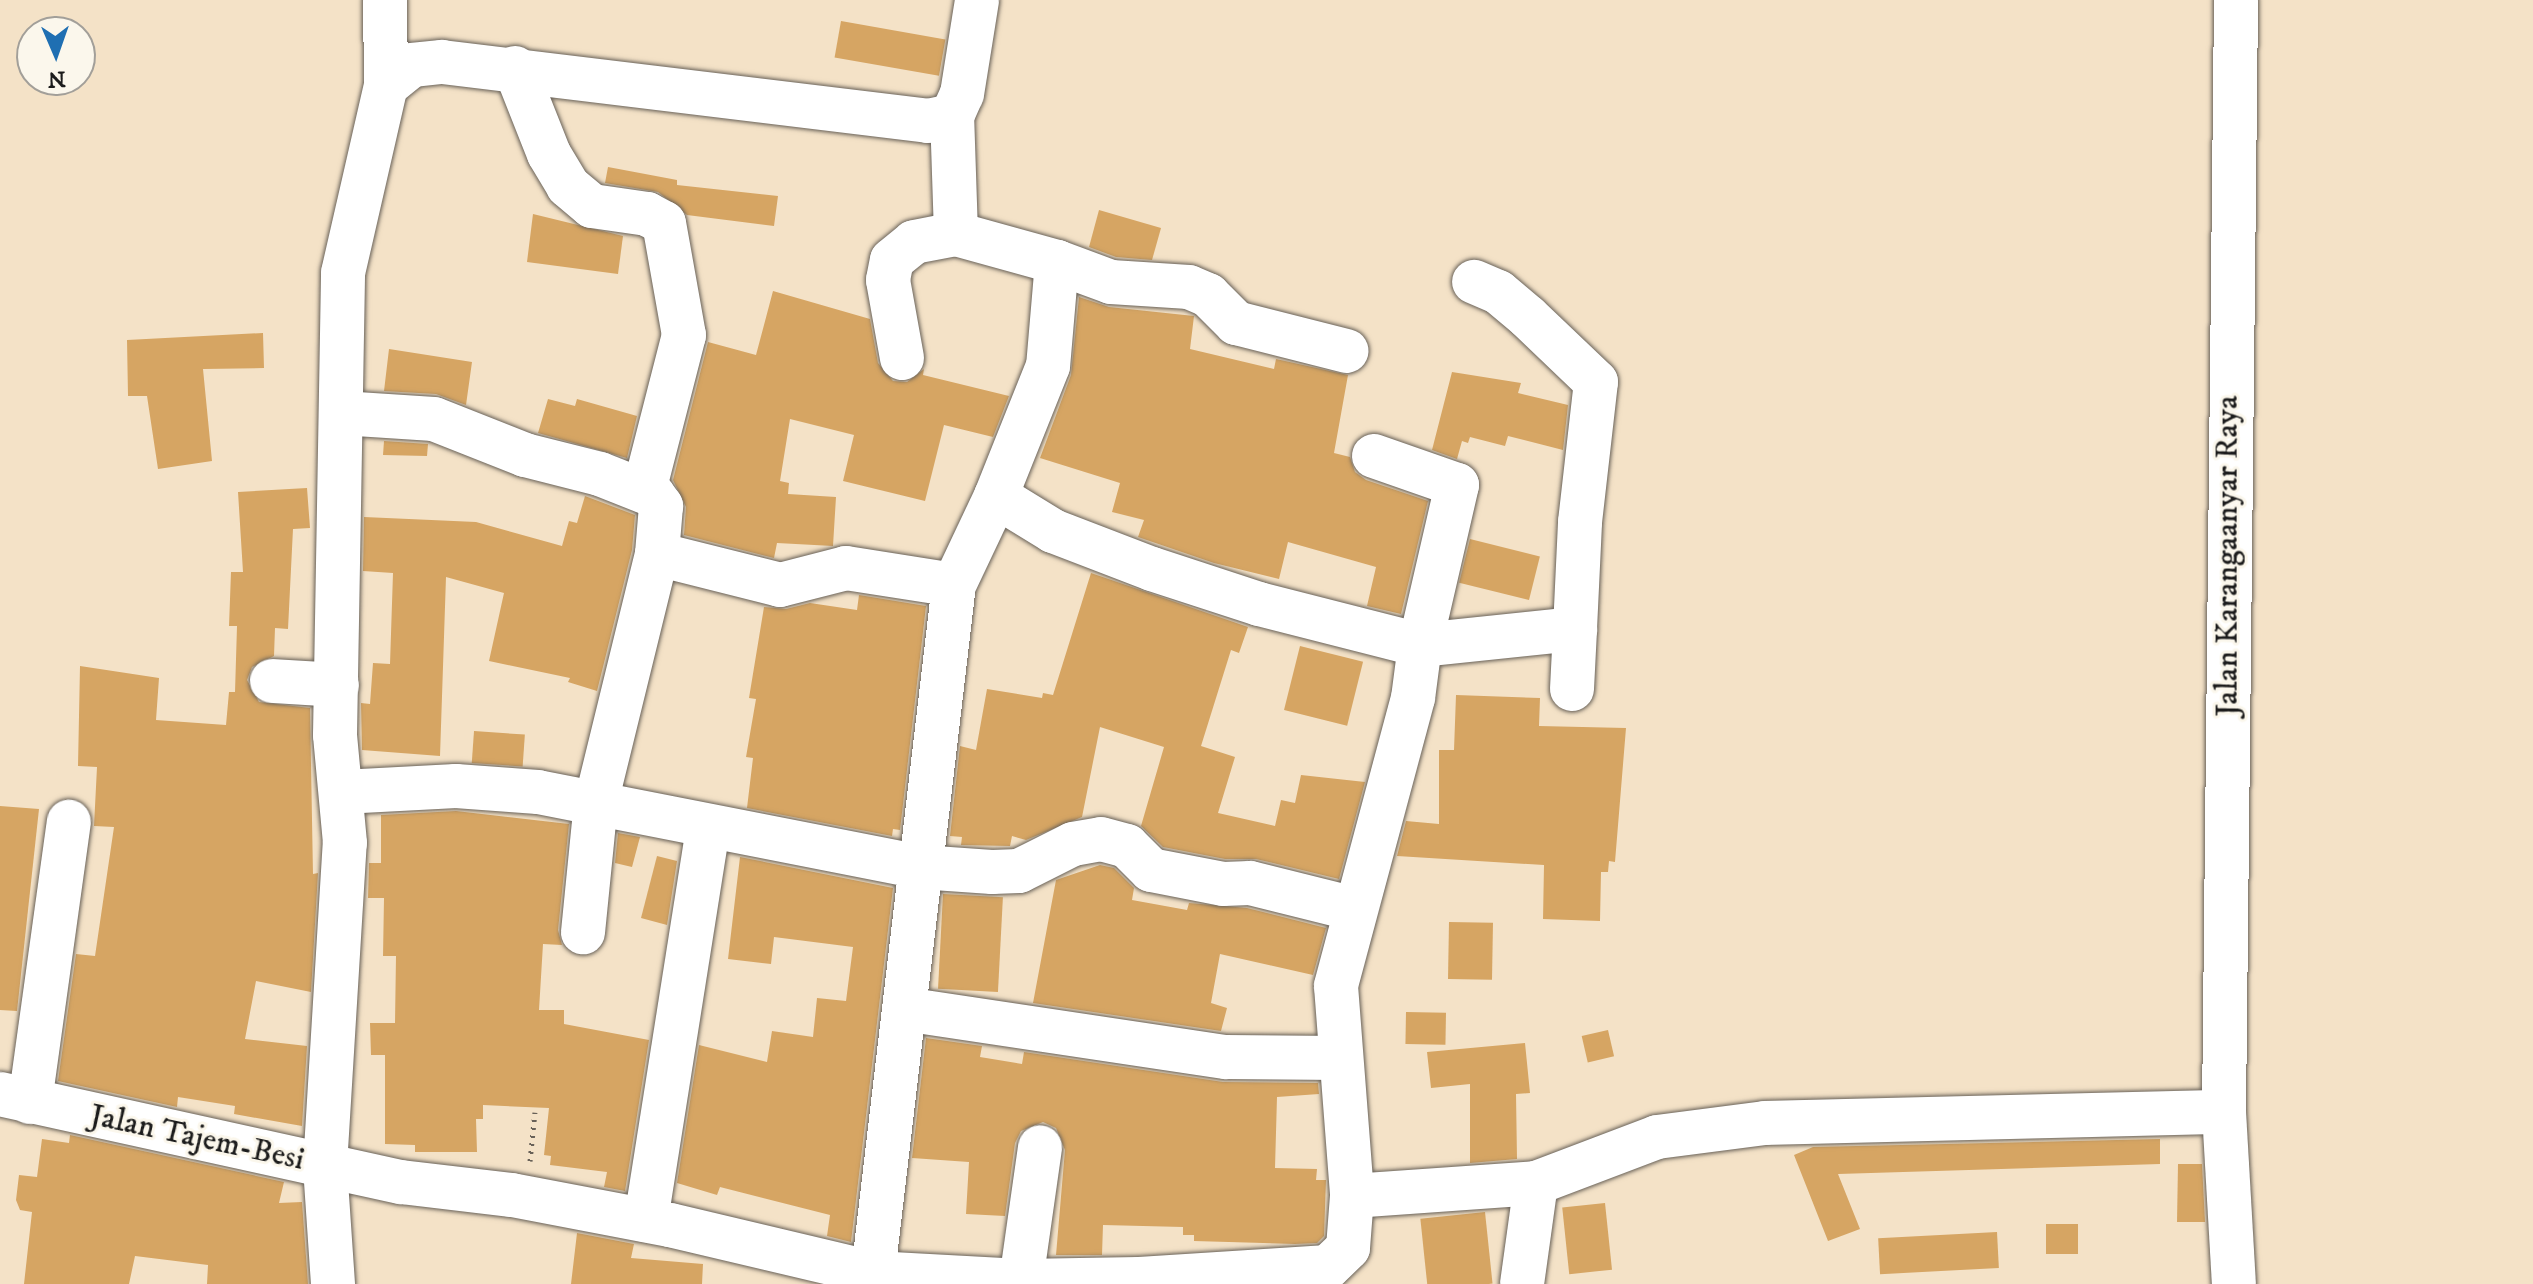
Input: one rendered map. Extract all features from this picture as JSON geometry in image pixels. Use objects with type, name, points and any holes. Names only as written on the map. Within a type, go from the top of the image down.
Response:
[{"type":"street","points":[[385,0],[386,86],[343,273],[335,735],[345,843],[325,1166],[401,1182],[527,1197],[646,1220],[874,1278],[1021,1281],[1190,1278],[1328,1267],[1348,1248],[1352,1196],[1339,1058],[1336,986],[1354,909],[1413,698],[1420,645],[1457,485],[1374,456]]},
{"type":"street","points":[[956,234],[952,116],[962,94],[977,0]]},
{"type":"street","name":"Jalan Karangaanyar Raya","points":[[2234,1284],[2224,1112],[2236,0]]},
{"type":"street","points":[[386,86],[412,65],[442,62],[515,68],[928,121],[952,116]]},
{"type":"street","points":[[515,68],[549,154],[568,186],[592,206],[647,214],[664,223],[684,335],[644,491]]},
{"type":"street","points":[[902,358],[888,280],[892,260],[914,242],[956,234],[1057,262],[1111,282],[1189,287],[1208,295],[1236,323],[1347,351]]},
{"type":"street","points":[[874,1278],[954,585],[996,496],[1048,366],[1057,262]]},
{"type":"street","points":[[1474,282],[1498,292],[1596,382],[1580,522],[1572,689]]},
{"type":"street","points":[[341,413],[434,419],[525,455],[600,474],[644,491],[661,506],[657,554],[596,802],[583,932]]},
{"type":"street","points":[[996,496],[1053,531],[1152,569],[1259,604],[1420,645],[1575,629]]},
{"type":"street","points":[[657,554],[780,585],[846,568],[954,585]]},
{"type":"street","points":[[272,681],[337,685]]},
{"type":"street","points":[[342,792],[456,786],[538,792],[708,828],[920,867],[1019,871],[1073,844],[1101,839],[1127,846],[1151,870],[1223,884],[1250,883],[1354,909]]},
{"type":"street","points":[[15,1098],[69,822]]},
{"type":"street","points":[[646,1220],[708,828]]},
{"type":"street","points":[[904,1009],[1226,1057],[1339,1058]]},
{"type":"street","name":"Jalan Tajem-Besi","points":[[15,1098],[325,1166],[333,1284]]},
{"type":"street","points":[[1352,1196],[1536,1183],[1657,1137],[1765,1123],[2224,1112]]},
{"type":"street","points":[[1021,1281],[1040,1147]]},
{"type":"street","points":[[1522,1284],[1536,1183]]},
{"type":"path","points":[[527,1197],[535,1112]]},
{"type":"building","points":[[841,21],[945,39],[939,76],[835,57]]},
{"type":"building","points":[[608,167],[677,180],[677,185],[778,196],[774,226],[687,215],[658,192],[605,183]]},
{"type":"building","points":[[1099,210],[1161,228],[1152,260],[1116,257],[1089,247]]},
{"type":"building","points":[[533,214],[623,236],[618,274],[527,262]]},
{"type":"building","points":[[773,291],[870,319],[878,363],[893,381],[907,382],[924,369],[923,375],[1009,396],[993,437],[944,425],[925,501],[843,481],[854,435],[790,419],[780,481],[789,483],[788,494],[836,497],[833,546],[777,543],[774,558],[684,535],[686,507],[673,480],[708,342],[756,355]]},
{"type":"building","points":[[1079,297],[1109,307],[1194,316],[1190,349],[1274,369],[1276,359],[1348,375],[1334,453],[1350,457],[1355,472],[1366,480],[1428,501],[1401,614],[1367,606],[1376,567],[1288,542],[1279,579],[1214,563],[1138,537],[1144,520],[1112,512],[1120,483],[1040,458],[1071,375]]},
{"type":"building","points":[[263,333],[264,368],[203,369],[212,461],[158,469],[147,396],[128,396],[127,340]]},
{"type":"building","points":[[389,349],[472,362],[466,405],[436,394],[384,391]]},
{"type":"building","points":[[1452,372],[1521,383],[1518,393],[1568,405],[1563,450],[1508,436],[1505,446],[1470,437],[1468,443],[1462,441],[1457,459],[1432,450]]},
{"type":"building","points":[[548,399],[575,406],[577,399],[637,416],[627,458],[538,433]]},
{"type":"building","points":[[384,441],[428,444],[427,456],[383,455]]},
{"type":"building","points":[[307,488],[310,528],[293,529],[288,629],[275,628],[274,656],[252,667],[247,680],[259,702],[310,708],[313,874],[318,873],[311,992],[256,981],[245,1039],[307,1046],[302,1126],[234,1114],[235,1106],[178,1097],[177,1107],[58,1081],[76,954],[95,956],[114,827],[94,826],[97,767],[78,766],[80,666],[159,678],[156,720],[226,725],[229,692],[235,692],[237,626],[229,626],[231,572],[243,572],[238,492]]},
{"type":"building","points":[[585,496],[635,515],[632,550],[597,691],[568,682],[570,678],[489,661],[504,593],[446,577],[440,756],[362,750],[361,703],[370,704],[373,663],[390,664],[393,573],[363,571],[364,517],[476,522],[562,546],[569,521],[577,523]]},
{"type":"building","points":[[1470,539],[1540,556],[1529,600],[1459,583]]},
{"type":"building","points":[[1091,573],[1248,627],[1239,653],[1231,650],[1201,746],[1235,757],[1218,813],[1275,826],[1281,800],[1295,803],[1301,775],[1365,782],[1339,879],[1256,859],[1225,859],[1163,847],[1141,826],[1164,747],[1100,727],[1082,817],[1026,840],[1012,836],[1010,846],[961,845],[962,837],[950,836],[960,746],[976,750],[987,689],[1042,698],[1043,693],[1053,695]]},
{"type":"building","points":[[859,595],[926,606],[900,830],[893,829],[892,836],[747,808],[753,758],[746,757],[756,699],[749,698],[764,607],[786,609],[810,603],[857,610]]},
{"type":"building","points":[[1300,646],[1363,662],[1347,726],[1284,710]]},
{"type":"building","points":[[1456,695],[1540,698],[1539,726],[1626,728],[1615,862],[1609,861],[1608,872],[1601,872],[1600,921],[1543,919],[1544,865],[1397,856],[1406,821],[1439,824],[1439,750],[1454,750]]},
{"type":"building","points":[[474,731],[525,735],[523,766],[472,763]]},
{"type":"building","points":[[0,806],[39,809],[17,1011],[0,1010]]},
{"type":"building","points":[[456,811],[569,824],[558,930],[562,945],[543,944],[539,1010],[564,1010],[564,1024],[649,1040],[625,1191],[604,1187],[607,1172],[550,1165],[551,1156],[544,1155],[549,1108],[483,1105],[483,1119],[476,1119],[477,1152],[415,1152],[415,1145],[385,1144],[385,1055],[371,1055],[370,1023],[395,1023],[396,956],[383,956],[384,898],[368,898],[369,863],[381,863],[381,815]]},
{"type":"building","points":[[618,833],[640,837],[632,867],[615,863]]},
{"type":"building","points":[[657,856],[677,861],[667,925],[641,918]]},
{"type":"building","points":[[740,857],[893,888],[851,1242],[827,1236],[830,1215],[720,1187],[717,1195],[677,1183],[699,1045],[767,1062],[772,1031],[813,1037],[817,998],[846,1001],[853,947],[774,937],[771,964],[728,959]]},
{"type":"building","points":[[1100,865],[1114,868],[1134,888],[1132,900],[1187,910],[1189,903],[1247,908],[1326,928],[1313,975],[1220,954],[1211,1003],[1227,1008],[1221,1031],[1033,1003],[1056,880]]},
{"type":"building","points":[[943,894],[1003,897],[998,992],[938,989]]},
{"type":"building","points":[[1449,922],[1493,923],[1492,980],[1448,979]]},
{"type":"building","points":[[1406,1012],[1446,1013],[1445,1045],[1405,1044]]},
{"type":"building","points":[[1608,1030],[1614,1056],[1588,1062],[1582,1036]]},
{"type":"building","points":[[926,1038],[982,1046],[980,1057],[1022,1064],[1024,1052],[1223,1082],[1318,1083],[1319,1094],[1277,1097],[1275,1168],[1317,1169],[1316,1180],[1326,1180],[1324,1236],[1317,1243],[1295,1244],[1194,1241],[1194,1235],[1183,1235],[1183,1227],[1103,1225],[1102,1255],[1056,1255],[1065,1150],[1056,1128],[1043,1122],[1021,1131],[1015,1143],[1005,1216],[966,1214],[969,1162],[912,1158]]},
{"type":"building","points":[[1525,1043],[1530,1093],[1516,1094],[1517,1159],[1470,1163],[1470,1084],[1431,1088],[1427,1052]]},
{"type":"building","points":[[70,1135],[284,1182],[279,1203],[302,1202],[308,1284],[207,1284],[208,1265],[135,1256],[129,1284],[24,1284],[32,1212],[20,1210],[16,1200],[19,1175],[37,1177],[42,1139],[69,1143]]},
{"type":"building","points":[[2160,1139],[2160,1164],[1838,1174],[1860,1229],[1828,1241],[1794,1155],[1813,1147]]},
{"type":"building","points":[[2178,1164],[2202,1164],[2205,1222],[2177,1222]]},
{"type":"building","points":[[1605,1203],[1612,1270],[1569,1274],[1562,1207]]},
{"type":"building","points":[[1485,1212],[1493,1284],[1427,1284],[1420,1219]]},
{"type":"building","points":[[2046,1224],[2078,1224],[2078,1254],[2046,1254]]},
{"type":"building","points":[[1997,1232],[1999,1268],[1880,1274],[1878,1238]]},
{"type":"building","points":[[577,1233],[634,1244],[631,1258],[703,1264],[702,1284],[571,1284]]}]
